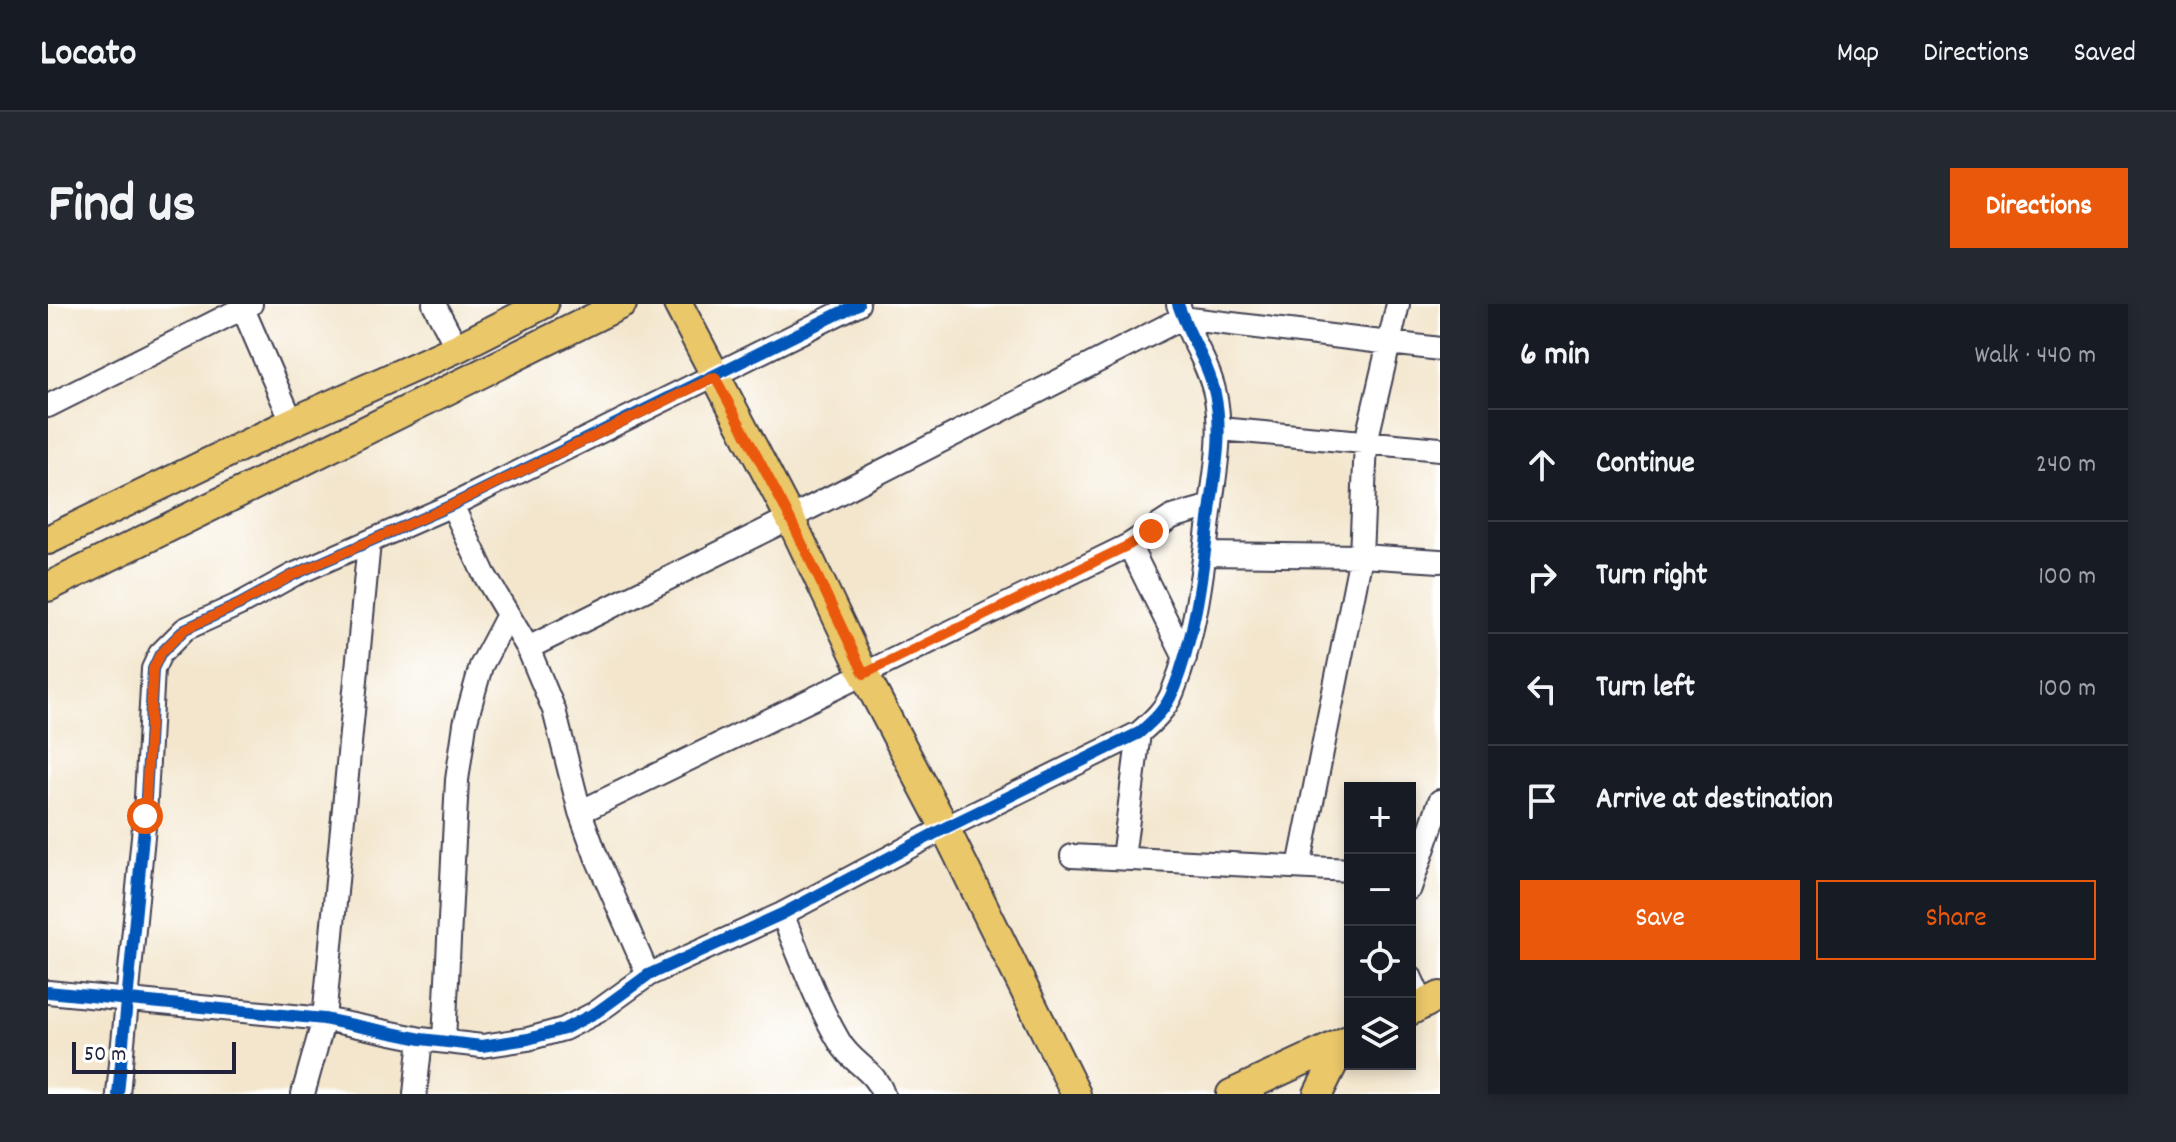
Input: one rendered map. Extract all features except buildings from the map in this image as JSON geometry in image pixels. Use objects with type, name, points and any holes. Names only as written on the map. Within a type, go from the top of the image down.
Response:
[{"type":"main road","points":[[48,540],[544,304]]},
{"type":"main road","points":[[48,587],[622,304]]},
{"type":"main road","points":[[678,304],[790,518],[864,674],[945,828],[1076,1094]]},
{"type":"main road","points":[[1231,1094],[1344,1041]]},
{"type":"main road","points":[[1318,1094],[1344,1046]]},
{"type":"street","points":[[434,304],[457,348]]},
{"type":"street","points":[[118,1094],[145,816],[153,669],[160,654],[185,629],[293,575],[452,505],[858,304]]},
{"type":"street","points":[[1299,867],[1361,556],[1366,442],[1398,304]]},
{"type":"street","points":[[48,406],[245,305],[292,422]]},
{"type":"street","points":[[48,992],[324,1019],[421,1039],[482,1046],[528,1039],[564,1029],[597,1012],[648,975],[782,914],[945,828],[1139,733],[1161,714],[1185,658],[1206,554],[1220,429],[1208,369],[1180,311]]},
{"type":"street","points":[[528,648],[790,518],[1180,311],[1440,349]]},
{"type":"street","points":[[1220,429],[1440,449]]},
{"type":"street","points":[[452,505],[484,574],[528,648],[554,710],[580,812],[648,975]]},
{"type":"street","points":[[580,812],[1129,545],[1172,517],[1211,506]]},
{"type":"street","points":[[303,1094],[324,1019],[369,542]]},
{"type":"street","points":[[1129,545],[1185,658]]},
{"type":"street","points":[[1206,554],[1361,556],[1440,561]]},
{"type":"street","points":[[444,1040],[457,780],[465,724],[481,666],[508,615]]},
{"type":"street","points":[[1123,858],[1139,733]]},
{"type":"street","points":[[1416,868],[1440,801]]},
{"type":"street","points":[[1072,856],[1344,870]]},
{"type":"street","points":[[782,914],[837,1039],[853,1059],[877,1079],[883,1094]]},
{"type":"street","points":[[415,1094],[421,1039]]},
{"type":"cycle path","points":[[118,1094],[145,816],[153,669],[160,654],[185,629],[293,575],[452,505],[858,304]]},
{"type":"cycle path","points":[[48,992],[324,1019],[421,1039],[482,1046],[528,1039],[564,1029],[597,1012],[648,975],[782,914],[945,828],[1139,733],[1159,714],[1170,697],[1188,646],[1202,575],[1218,449],[1217,408],[1212,382],[1178,304]]},
{"type":"route","points":[[145,816],[153,669],[160,654],[185,629],[293,575],[452,505],[715,377],[790,518],[864,674],[1129,545],[1151,531]]}]
